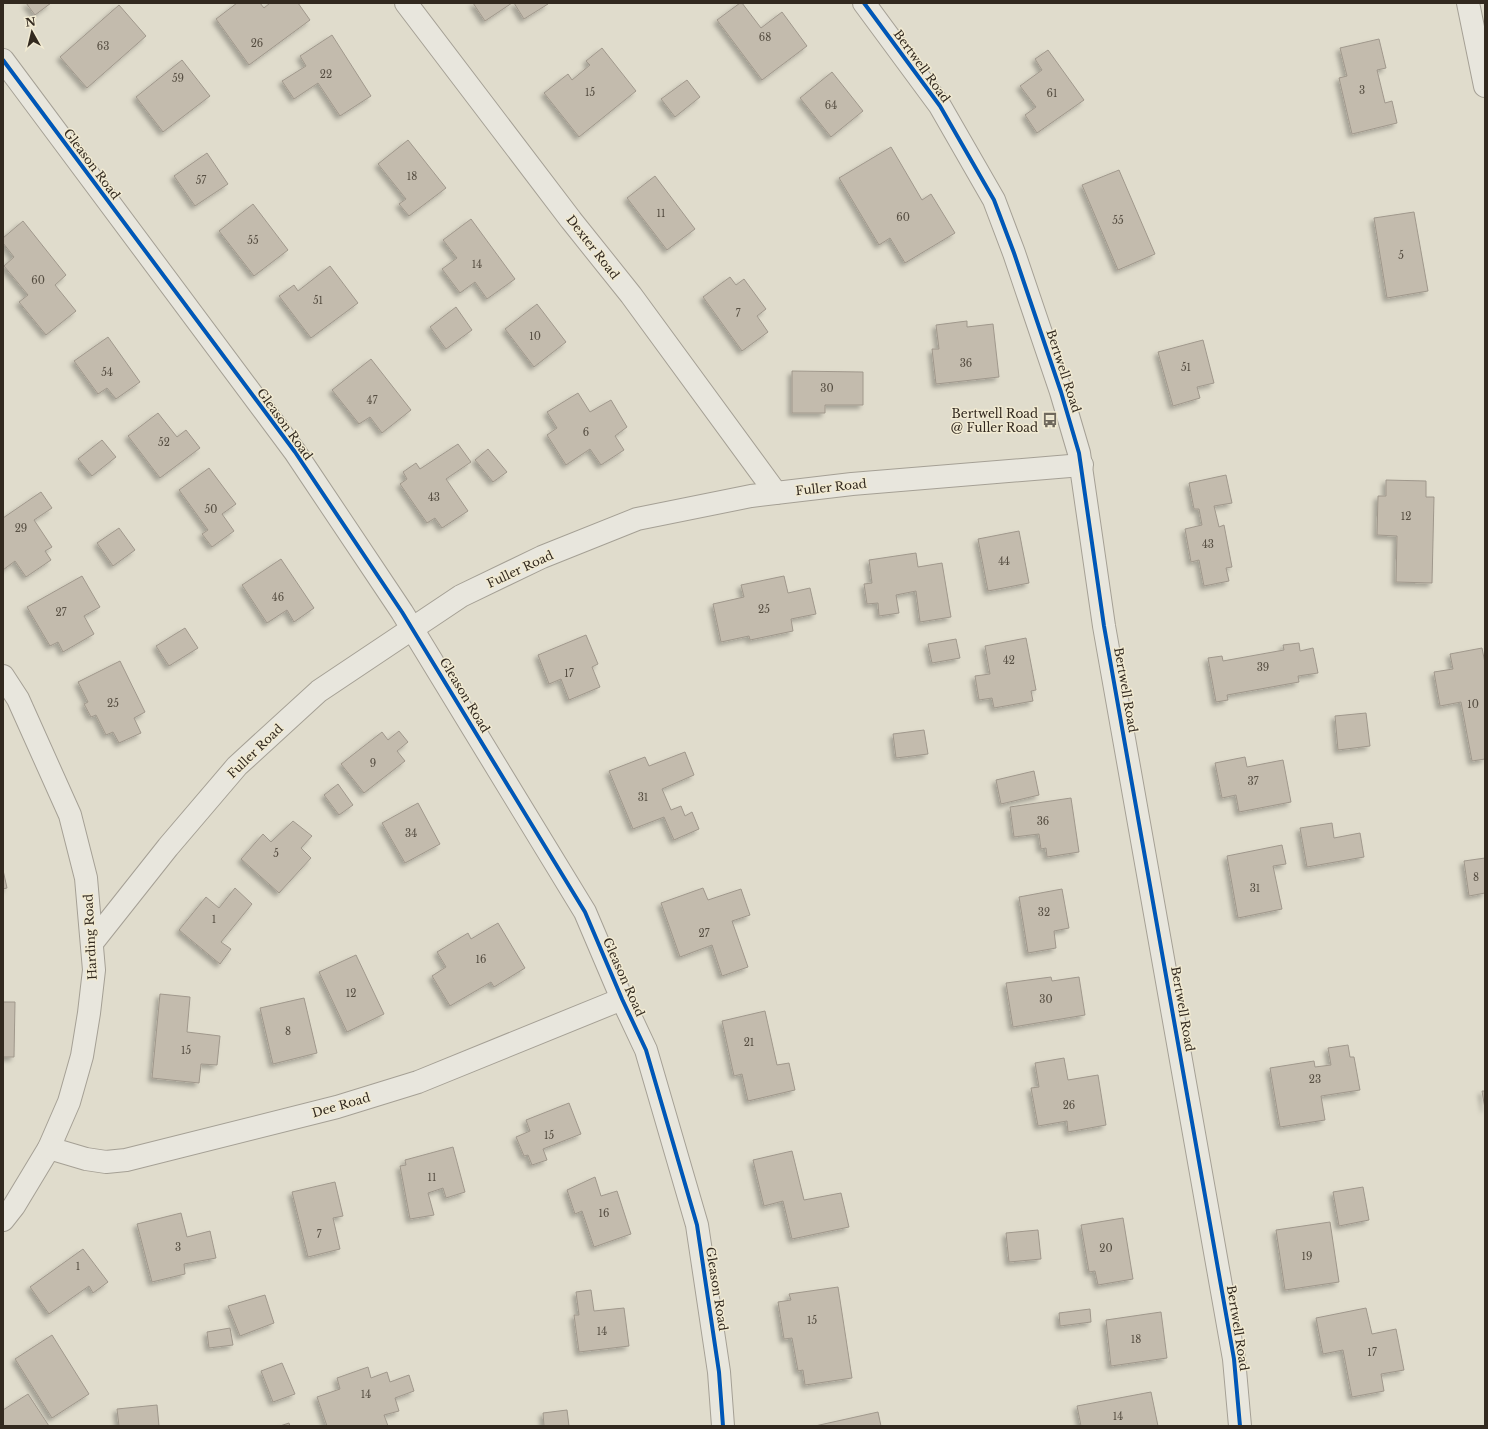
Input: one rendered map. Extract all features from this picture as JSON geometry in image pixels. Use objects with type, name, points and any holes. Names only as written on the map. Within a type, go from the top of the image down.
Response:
[{"type":"street","name":"Dexter Road","points":[[406,3],[565,212],[631,295],[776,493]]},
{"type":"street","name":"Bertwell Road","points":[[864,3],[940,106],[994,200],[1014,253],[1059,385],[1082,465],[1104,626],[1234,1359],[1240,1426]]},
{"type":"street","points":[[1468,3],[1485,86]]},
{"type":"street","name":"Gleason Road","points":[[3,60],[294,452],[413,629],[585,912],[622,999],[646,1050],[697,1225],[719,1372],[723,1426]]},
{"type":"street","name":"Fuller Road","points":[[92,943],[168,847],[237,766],[318,692],[461,596],[542,557],[637,519],[751,496],[852,484],[1082,465]]},
{"type":"street","name":"Harding Road","points":[[3,676],[18,699],[70,815],[86,878],[94,970],[82,1056],[69,1102],[49,1148],[14,1206],[3,1220]]},
{"type":"street","name":"Dee Road","points":[[49,1148],[86,1159],[106,1162],[126,1160],[330,1108],[418,1082],[622,999]]},
{"type":"building","points":[[26,3],[51,3],[35,15]]},
{"type":"building","points":[[237,3],[260,3],[264,8],[270,3],[298,3],[310,20],[249,65],[216,19]]},
{"type":"building","points":[[473,3],[512,3],[485,21]]},
{"type":"building","points":[[514,3],[548,3],[548,4],[524,19]]},
{"type":"building","points":[[742,3],[761,28],[782,12],[807,46],[762,80],[717,20]]},
{"type":"building","points":[[119,5],[146,36],[87,88],[60,57]]},
{"type":"building","points":[[332,35],[371,96],[340,116],[318,83],[294,99],[282,81],[306,66],[300,56]]},
{"type":"building","points":[[1379,39],[1386,68],[1377,70],[1385,103],[1392,101],[1397,123],[1352,134],[1339,78],[1347,76],[1340,48]]},
{"type":"building","points":[[602,48],[636,91],[579,137],[544,93],[568,74],[572,80],[590,65],[586,61]]},
{"type":"building","points":[[1048,50],[1084,100],[1037,133],[1025,115],[1036,107],[1020,86],[1042,70],[1035,59]]},
{"type":"building","points":[[182,60],[210,96],[163,132],[136,97]]},
{"type":"building","points":[[832,72],[863,111],[831,137],[800,98]]},
{"type":"building","points":[[687,80],[700,97],[675,117],[661,99]]},
{"type":"building","points":[[408,140],[446,188],[409,216],[399,204],[406,199],[378,164]]},
{"type":"building","points":[[891,147],[922,200],[931,194],[955,233],[905,263],[890,238],[879,245],[839,178]]},
{"type":"building","points":[[207,153],[228,184],[195,206],[174,176]]},
{"type":"building","points":[[1119,170],[1155,254],[1118,270],[1082,185]]},
{"type":"building","points":[[655,176],[695,229],[667,250],[627,198]]},
{"type":"building","points":[[253,204],[288,250],[254,276],[219,231]]},
{"type":"building","points":[[1414,212],[1428,291],[1387,298],[1374,218]]},
{"type":"building","points":[[471,219],[515,279],[487,299],[475,282],[460,293],[442,269],[457,258],[443,240]]},
{"type":"building","points":[[23,221],[66,275],[55,285],[76,311],[46,335],[19,302],[28,295],[4,266],[14,257],[3,243],[3,238]]},
{"type":"building","points":[[330,266],[358,303],[311,338],[279,296],[294,285],[298,291]]},
{"type":"building","points":[[730,277],[736,285],[744,279],[766,309],[757,316],[768,332],[742,351],[703,297]]},
{"type":"building","points":[[537,304],[566,342],[534,367],[505,329]]},
{"type":"building","points":[[456,307],[472,330],[446,349],[430,327]]},
{"type":"building","points":[[967,321],[967,327],[993,324],[999,377],[936,384],[932,349],[939,349],[936,325]]},
{"type":"building","points":[[108,337],[140,382],[116,399],[107,388],[98,394],[74,361]]},
{"type":"building","points":[[1203,340],[1214,383],[1197,387],[1200,398],[1173,406],[1158,352]]},
{"type":"building","points":[[371,359],[411,410],[382,433],[370,417],[359,424],[332,390]]},
{"type":"building","points":[[792,371],[863,372],[863,405],[825,405],[825,413],[792,413]]},
{"type":"building","points":[[578,393],[590,412],[611,400],[627,427],[615,436],[624,450],[601,465],[590,449],[566,465],[547,435],[557,428],[547,412]]},
{"type":"building","points":[[158,413],[177,437],[186,430],[200,448],[160,478],[128,436]]},
{"type":"building","points":[[102,440],[116,457],[92,476],[78,459]]},
{"type":"building","points":[[458,444],[471,462],[446,479],[468,511],[442,528],[435,518],[427,523],[400,484],[407,479],[403,472],[416,463],[420,469]]},
{"type":"building","points":[[488,449],[507,472],[493,482],[475,460]]},
{"type":"building","points":[[209,468],[236,504],[222,514],[234,531],[212,547],[202,534],[208,530],[179,490]]},
{"type":"building","points":[[1226,475],[1232,503],[1214,506],[1219,527],[1224,525],[1232,567],[1226,568],[1229,581],[1204,586],[1199,560],[1191,562],[1185,529],[1202,525],[1199,509],[1194,509],[1189,483]]},
{"type":"building","points":[[1386,480],[1426,481],[1426,497],[1434,497],[1432,583],[1396,582],[1397,536],[1377,535],[1378,496],[1386,496]]},
{"type":"building","points":[[41,492],[52,508],[34,520],[52,547],[45,551],[51,560],[26,577],[15,561],[3,570],[3,518]]},
{"type":"building","points":[[119,528],[135,550],[113,566],[97,543]]},
{"type":"building","points":[[1019,531],[1029,583],[988,591],[978,539]]},
{"type":"building","points":[[916,553],[918,567],[942,563],[951,617],[920,622],[916,591],[896,595],[899,613],[879,616],[878,603],[867,604],[864,584],[872,583],[869,560]]},
{"type":"building","points":[[281,559],[314,608],[294,622],[287,610],[267,623],[242,585]]},
{"type":"building","points":[[82,576],[100,607],[84,616],[94,634],[63,652],[58,642],[50,646],[27,607]]},
{"type":"building","points":[[784,576],[788,593],[810,588],[816,614],[791,619],[793,631],[750,640],[749,636],[721,642],[713,604],[744,597],[741,585]]},
{"type":"building","points":[[185,628],[198,648],[169,666],[156,646]]},
{"type":"building","points":[[586,635],[598,664],[592,667],[600,687],[569,700],[561,679],[549,684],[538,655]]},
{"type":"building","points":[[1026,638],[1036,690],[1031,691],[1033,701],[994,708],[992,698],[979,700],[975,676],[990,674],[985,646]]},
{"type":"building","points":[[956,639],[960,658],[932,663],[928,644]]},
{"type":"building","points":[[1299,643],[1300,651],[1313,648],[1318,673],[1298,676],[1299,682],[1227,695],[1228,700],[1216,702],[1208,658],[1222,656],[1223,661],[1284,650],[1283,645]]},
{"type":"building","points":[[1482,648],[1485,663],[1485,759],[1472,761],[1461,702],[1440,706],[1434,672],[1453,669],[1450,654]]},
{"type":"building","points":[[120,661],[145,712],[134,718],[141,733],[119,743],[113,732],[106,735],[96,715],[91,717],[84,704],[88,702],[78,682]]},
{"type":"building","points":[[1366,713],[1370,746],[1338,750],[1335,716]]},
{"type":"building","points":[[924,730],[928,754],[896,758],[893,734]]},
{"type":"building","points":[[399,731],[408,742],[397,751],[405,761],[364,793],[341,764],[382,732],[388,740]]},
{"type":"building","points":[[685,752],[694,775],[662,789],[671,810],[681,806],[685,816],[692,812],[699,829],[674,840],[664,817],[633,829],[609,771],[645,757],[649,766]]},
{"type":"building","points":[[1245,757],[1247,767],[1283,760],[1291,802],[1239,812],[1236,795],[1222,798],[1215,763]]},
{"type":"building","points":[[1034,771],[1039,795],[1001,804],[996,780]]},
{"type":"building","points":[[338,784],[353,805],[339,815],[324,795]]},
{"type":"building","points":[[1071,798],[1079,852],[1047,857],[1046,848],[1041,849],[1039,834],[1014,837],[1010,807]]},
{"type":"building","points":[[418,803],[440,844],[405,863],[382,823]]},
{"type":"building","points":[[293,821],[312,836],[301,848],[311,858],[279,893],[241,859],[263,834],[271,842]]},
{"type":"building","points":[[1332,823],[1334,838],[1360,833],[1364,857],[1307,867],[1300,828]]},
{"type":"building","points":[[1282,845],[1286,864],[1273,866],[1282,909],[1238,918],[1227,856]]},
{"type":"building","points":[[1485,858],[1485,893],[1469,896],[1464,861]]},
{"type":"building","points":[[3,870],[7,888],[3,889]]},
{"type":"building","points":[[235,888],[252,904],[221,942],[231,949],[220,964],[179,930],[206,897],[219,908]]},
{"type":"building","points":[[703,888],[708,900],[741,889],[750,915],[732,921],[748,967],[722,976],[712,945],[680,957],[661,903]]},
{"type":"building","points":[[1062,889],[1069,928],[1054,931],[1056,948],[1028,953],[1019,897]]},
{"type":"building","points":[[498,923],[525,968],[494,987],[491,982],[450,1006],[432,976],[446,967],[437,952],[468,933],[471,939]]},
{"type":"building","points":[[356,955],[384,1014],[347,1032],[319,972]]},
{"type":"building","points":[[1051,977],[1052,981],[1079,977],[1085,1015],[1013,1027],[1006,983]]},
{"type":"building","points":[[160,994],[190,997],[187,1032],[220,1036],[217,1065],[201,1064],[199,1083],[152,1078]]},
{"type":"building","points":[[304,998],[317,1053],[273,1064],[260,1008]]},
{"type":"building","points":[[3,1002],[15,1002],[14,1057],[3,1057]]},
{"type":"building","points":[[765,1011],[777,1065],[789,1063],[795,1090],[748,1101],[742,1074],[734,1076],[722,1021]]},
{"type":"building","points":[[1348,1045],[1350,1057],[1354,1057],[1360,1090],[1321,1096],[1325,1120],[1280,1127],[1270,1068],[1314,1061],[1315,1067],[1331,1065],[1328,1048]]},
{"type":"building","points":[[1064,1058],[1068,1080],[1098,1075],[1106,1125],[1068,1132],[1067,1121],[1038,1126],[1031,1088],[1039,1087],[1035,1063]]},
{"type":"building","points":[[1482,1091],[1485,1091],[1485,1109]]},
{"type":"building","points":[[569,1103],[581,1134],[543,1149],[547,1160],[532,1165],[528,1155],[524,1156],[516,1137],[530,1131],[526,1120]]},
{"type":"building","points":[[453,1147],[465,1192],[446,1198],[443,1188],[428,1193],[434,1215],[410,1219],[400,1166],[406,1165],[405,1160]]},
{"type":"building","points":[[792,1151],[804,1200],[841,1193],[849,1227],[792,1239],[783,1201],[764,1206],[753,1160]]},
{"type":"building","points":[[595,1177],[601,1196],[617,1191],[631,1234],[594,1247],[582,1211],[575,1214],[567,1190]]},
{"type":"building","points":[[335,1182],[343,1216],[333,1218],[340,1249],[308,1257],[292,1192]]},
{"type":"building","points":[[1363,1187],[1369,1220],[1339,1226],[1333,1192]]},
{"type":"building","points":[[181,1213],[187,1237],[210,1231],[216,1258],[184,1264],[185,1274],[152,1282],[137,1224]]},
{"type":"building","points":[[1123,1218],[1133,1279],[1098,1285],[1095,1271],[1089,1272],[1081,1225]]},
{"type":"building","points":[[1330,1222],[1339,1282],[1285,1290],[1276,1230]]},
{"type":"building","points":[[1038,1230],[1041,1259],[1009,1262],[1006,1233]]},
{"type":"building","points":[[83,1249],[108,1282],[93,1293],[89,1286],[49,1314],[30,1287]]},
{"type":"building","points":[[838,1287],[852,1378],[805,1385],[803,1370],[798,1371],[792,1338],[784,1339],[778,1302],[791,1300],[789,1294]]},
{"type":"building","points":[[591,1290],[594,1311],[624,1308],[629,1346],[579,1352],[574,1315],[579,1315],[576,1292]]},
{"type":"building","points":[[265,1295],[274,1323],[240,1336],[228,1306]]},
{"type":"building","points":[[1366,1308],[1372,1334],[1396,1329],[1404,1370],[1381,1374],[1384,1391],[1352,1397],[1343,1350],[1323,1354],[1316,1318]]},
{"type":"building","points":[[1090,1309],[1091,1322],[1060,1326],[1059,1313]]},
{"type":"building","points":[[1161,1312],[1167,1358],[1111,1366],[1106,1320]]},
{"type":"building","points":[[230,1328],[233,1345],[209,1348],[207,1332]]},
{"type":"building","points":[[52,1335],[89,1394],[52,1418],[15,1359]]},
{"type":"building","points":[[282,1363],[295,1394],[273,1402],[261,1371]]},
{"type":"building","points":[[368,1367],[371,1378],[387,1372],[390,1382],[409,1375],[414,1391],[395,1398],[399,1411],[384,1415],[388,1426],[327,1426],[317,1397],[340,1389],[337,1378]]},
{"type":"building","points":[[1151,1392],[1158,1426],[1081,1426],[1077,1406]]},
{"type":"building","points":[[28,1394],[49,1426],[3,1426],[3,1410]]},
{"type":"building","points":[[157,1405],[159,1426],[119,1426],[117,1409]]},
{"type":"building","points":[[567,1410],[569,1426],[544,1426],[543,1413]]},
{"type":"building","points":[[878,1412],[881,1426],[815,1426]]},
{"type":"building","points":[[289,1423],[290,1426],[280,1426]]},
{"type":"cycle path","points":[[864,3],[940,106],[994,200],[1014,253],[1061,392],[1079,453],[1104,626],[1234,1359],[1240,1426]]},
{"type":"cycle path","points":[[3,60],[295,452],[402,612],[585,912],[622,999],[646,1050],[697,1225],[719,1372],[723,1426]]},
{"type":"place","name":"Bertwell Road @ Fuller Road","points":[[1050,420]]}]
